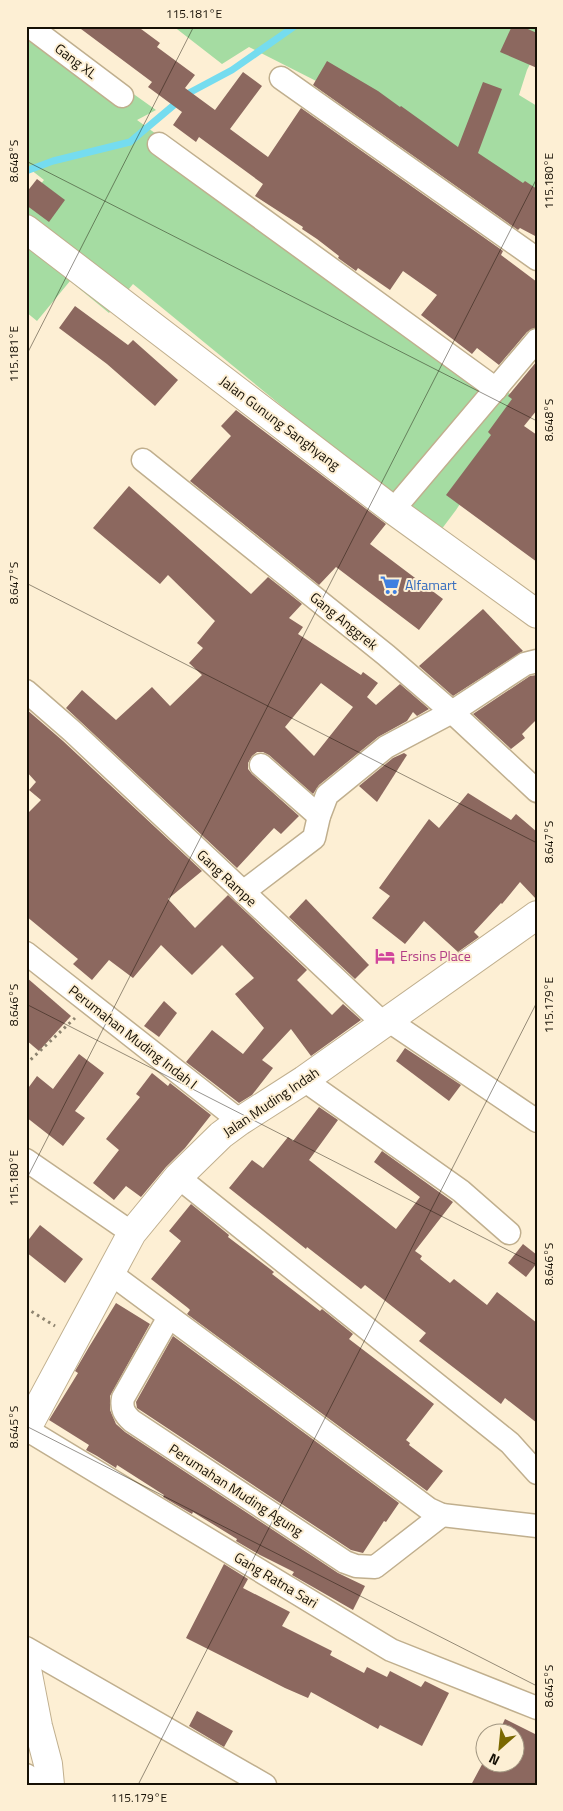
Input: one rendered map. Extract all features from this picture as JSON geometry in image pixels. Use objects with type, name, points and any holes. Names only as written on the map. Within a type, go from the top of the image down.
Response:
[{"type":"street","name":"Gang XL","points":[[29,26],[122,96]]},
{"type":"street","points":[[280,78],[537,259]]},
{"type":"street","points":[[159,144],[496,389]]},
{"type":"street","name":"Jalan Gunung Sanghyang","points":[[26,229],[394,510],[537,614]]},
{"type":"street","points":[[394,510],[537,340]]},
{"type":"street","name":"Gang Anggrek","points":[[143,460],[386,655],[452,712],[537,791]]},
{"type":"street","points":[[244,892],[314,838],[319,816],[327,795],[386,747],[452,712],[525,664],[537,661]]},
{"type":"street","name":"Gang Rampe","points":[[26,691],[72,731],[386,1023],[537,1121]]},
{"type":"street","points":[[262,765],[319,816]]},
{"type":"street","name":"Jalan Muding Indah","points":[[26,1430],[132,1233],[178,1176],[221,1135],[240,1121],[304,1080],[534,920]]},
{"type":"street","name":"Perumahan Muding Indah I","points":[[26,953],[240,1121]]},
{"type":"street","points":[[304,1080],[461,1191],[509,1233]]},
{"type":"street","points":[[26,1160],[132,1233]]},
{"type":"street","points":[[178,1176],[510,1443],[537,1473]]},
{"type":"street","points":[[110,1273],[428,1509],[442,1515],[537,1526]]},
{"type":"street","name":"Perumahan Muding Agung","points":[[169,1317],[123,1398],[122,1406],[125,1415],[132,1422],[345,1562],[356,1566],[374,1567],[442,1515]]},
{"type":"street","name":"Gang Ratna Sari","points":[[26,1430],[391,1650],[537,1708]]},
{"type":"street","points":[[26,1648],[265,1785]]},
{"type":"street","points":[[26,1664],[38,1726],[48,1764],[50,1785]]},
{"type":"street","points":[[26,1775],[43,1785]]},
{"type":"path","points":[[26,1064],[90,1004]]},
{"type":"path","points":[[26,1308],[75,1337]]},
{"type":"green space","points":[[26,26],[38,26],[156,110],[137,120],[517,399],[479,475],[438,534],[133,284],[109,313],[70,281],[37,321],[26,312],[26,201],[44,180],[26,166]]},
{"type":"green space","points":[[173,26],[537,26],[537,50],[527,70],[519,95],[537,106],[537,193],[249,47],[222,64]]},
{"type":"building","points":[[77,26],[137,26],[160,43],[157,47],[195,75],[185,88],[215,110],[243,72],[262,86],[230,129],[268,157],[301,108],[503,251],[501,255],[537,282],[537,327],[527,332],[499,365],[477,348],[472,354],[421,315],[437,295],[403,271],[390,290],[358,268],[356,271],[302,229],[303,227],[255,196],[263,184],[199,137],[196,142],[173,125],[182,112],[148,87],[152,82]]},
{"type":"building","points":[[512,26],[521,26],[537,33],[537,68],[500,52]]},
{"type":"building","points":[[327,61],[401,106],[458,147],[483,82],[502,89],[478,153],[523,183],[525,181],[537,189],[537,237],[520,228],[518,230],[313,85]]},
{"type":"building","points":[[37,179],[65,200],[49,222],[26,205],[26,193]]},
{"type":"building","points":[[75,306],[128,345],[133,340],[178,380],[155,406],[107,364],[59,328]]},
{"type":"building","points":[[537,361],[537,410],[524,426],[537,435],[537,562],[446,495],[491,435],[488,432],[512,399],[508,396]]},
{"type":"building","points":[[236,410],[386,524],[370,544],[443,599],[419,630],[336,567],[319,585],[190,481],[231,436],[221,426]]},
{"type":"building","points":[[129,486],[251,594],[268,577],[302,604],[289,618],[303,627],[298,634],[361,675],[363,672],[378,683],[367,697],[376,705],[400,684],[429,709],[417,716],[413,712],[407,721],[378,737],[319,785],[313,794],[269,755],[257,752],[252,756],[248,763],[248,769],[299,816],[281,834],[274,828],[237,868],[66,708],[82,690],[116,720],[152,687],[170,706],[202,675],[189,663],[203,648],[197,643],[215,621],[168,575],[160,584],[93,528]],"holes":[[[321,683],[353,707],[314,756],[285,727]]]},
{"type":"building","points":[[483,609],[523,651],[453,696],[419,666]]},
{"type":"building","points":[[537,675],[537,719],[522,734],[525,738],[511,749],[473,714],[530,676]]},
{"type":"building","points":[[26,709],[63,741],[202,871],[168,899],[195,928],[228,895],[307,970],[297,980],[332,1015],[343,1004],[361,1020],[311,1056],[291,1029],[262,1060],[273,1068],[252,1095],[239,1103],[186,1062],[212,1030],[243,1054],[264,1028],[235,994],[254,978],[222,945],[192,975],[161,945],[133,978],[109,960],[92,980],[73,964],[78,959],[26,916],[26,815],[41,800],[29,790],[36,782],[26,771]]},
{"type":"building","points":[[404,753],[407,755],[377,802],[359,786],[393,758]]},
{"type":"building","points":[[468,793],[511,820],[516,814],[537,832],[537,900],[520,882],[502,904],[474,932],[479,937],[458,952],[424,921],[405,944],[372,918],[390,896],[379,888],[429,819],[439,828]]},
{"type":"building","points":[[306,899],[369,965],[355,979],[289,917]]},
{"type":"building","points":[[26,977],[71,1016],[39,1051],[26,1040]]},
{"type":"building","points":[[164,1001],[177,1013],[159,1037],[144,1026]]},
{"type":"building","points":[[405,1048],[461,1085],[449,1101],[396,1061]]},
{"type":"building","points":[[79,1054],[104,1073],[75,1111],[85,1118],[63,1146],[26,1117],[26,1091],[37,1076],[53,1089]]},
{"type":"building","points":[[152,1073],[168,1086],[170,1083],[211,1115],[185,1148],[141,1197],[126,1186],[114,1200],[93,1183],[119,1150],[106,1139],[140,1097],[136,1094]]},
{"type":"building","points":[[319,1107],[338,1120],[309,1160],[396,1229],[420,1197],[374,1162],[382,1151],[453,1202],[415,1251],[422,1256],[420,1259],[450,1283],[454,1279],[487,1305],[497,1292],[537,1323],[537,1423],[505,1398],[501,1404],[419,1341],[426,1333],[365,1285],[361,1289],[307,1247],[306,1249],[229,1188],[252,1160],[263,1168],[288,1137],[293,1141]]},
{"type":"building","points":[[191,1204],[229,1235],[228,1237],[274,1272],[272,1274],[320,1311],[322,1309],[353,1334],[349,1339],[434,1404],[406,1440],[410,1443],[409,1445],[443,1471],[427,1491],[187,1314],[190,1310],[188,1308],[151,1279],[181,1241],[169,1231]]},
{"type":"building","points":[[40,1225],[83,1259],[65,1283],[26,1252],[26,1243]]},
{"type":"building","points":[[523,1244],[537,1255],[537,1263],[526,1277],[508,1263]]},
{"type":"building","points":[[116,1303],[150,1324],[110,1396],[110,1410],[116,1424],[125,1432],[338,1573],[365,1586],[353,1610],[292,1575],[294,1572],[260,1555],[193,1512],[192,1514],[163,1497],[164,1495],[117,1465],[116,1468],[86,1450],[89,1445],[49,1420],[78,1373],[75,1371]]},
{"type":"building","points":[[173,1336],[399,1503],[386,1522],[384,1521],[363,1553],[351,1550],[137,1408],[136,1402]]},
{"type":"building","points":[[224,1564],[248,1579],[243,1588],[290,1612],[282,1626],[332,1651],[330,1655],[364,1673],[367,1667],[387,1677],[390,1671],[421,1687],[425,1681],[449,1693],[422,1746],[380,1725],[378,1729],[311,1692],[308,1698],[285,1688],[186,1638]]},
{"type":"building","points":[[197,1711],[233,1731],[224,1747],[189,1726]]},
{"type":"building","points":[[505,1719],[515,1724],[503,1724]]},
{"type":"building","points":[[526,1730],[537,1735],[537,1785],[471,1785],[477,1774],[526,1774]]},
{"type":"waterway","points":[[26,171],[53,161],[130,142],[187,94],[232,70],[295,26]]},
{"type":"place","name":"Alfamart","points":[[390,585]]},
{"type":"place","name":"Ersins Place","points":[[385,956]]}]
